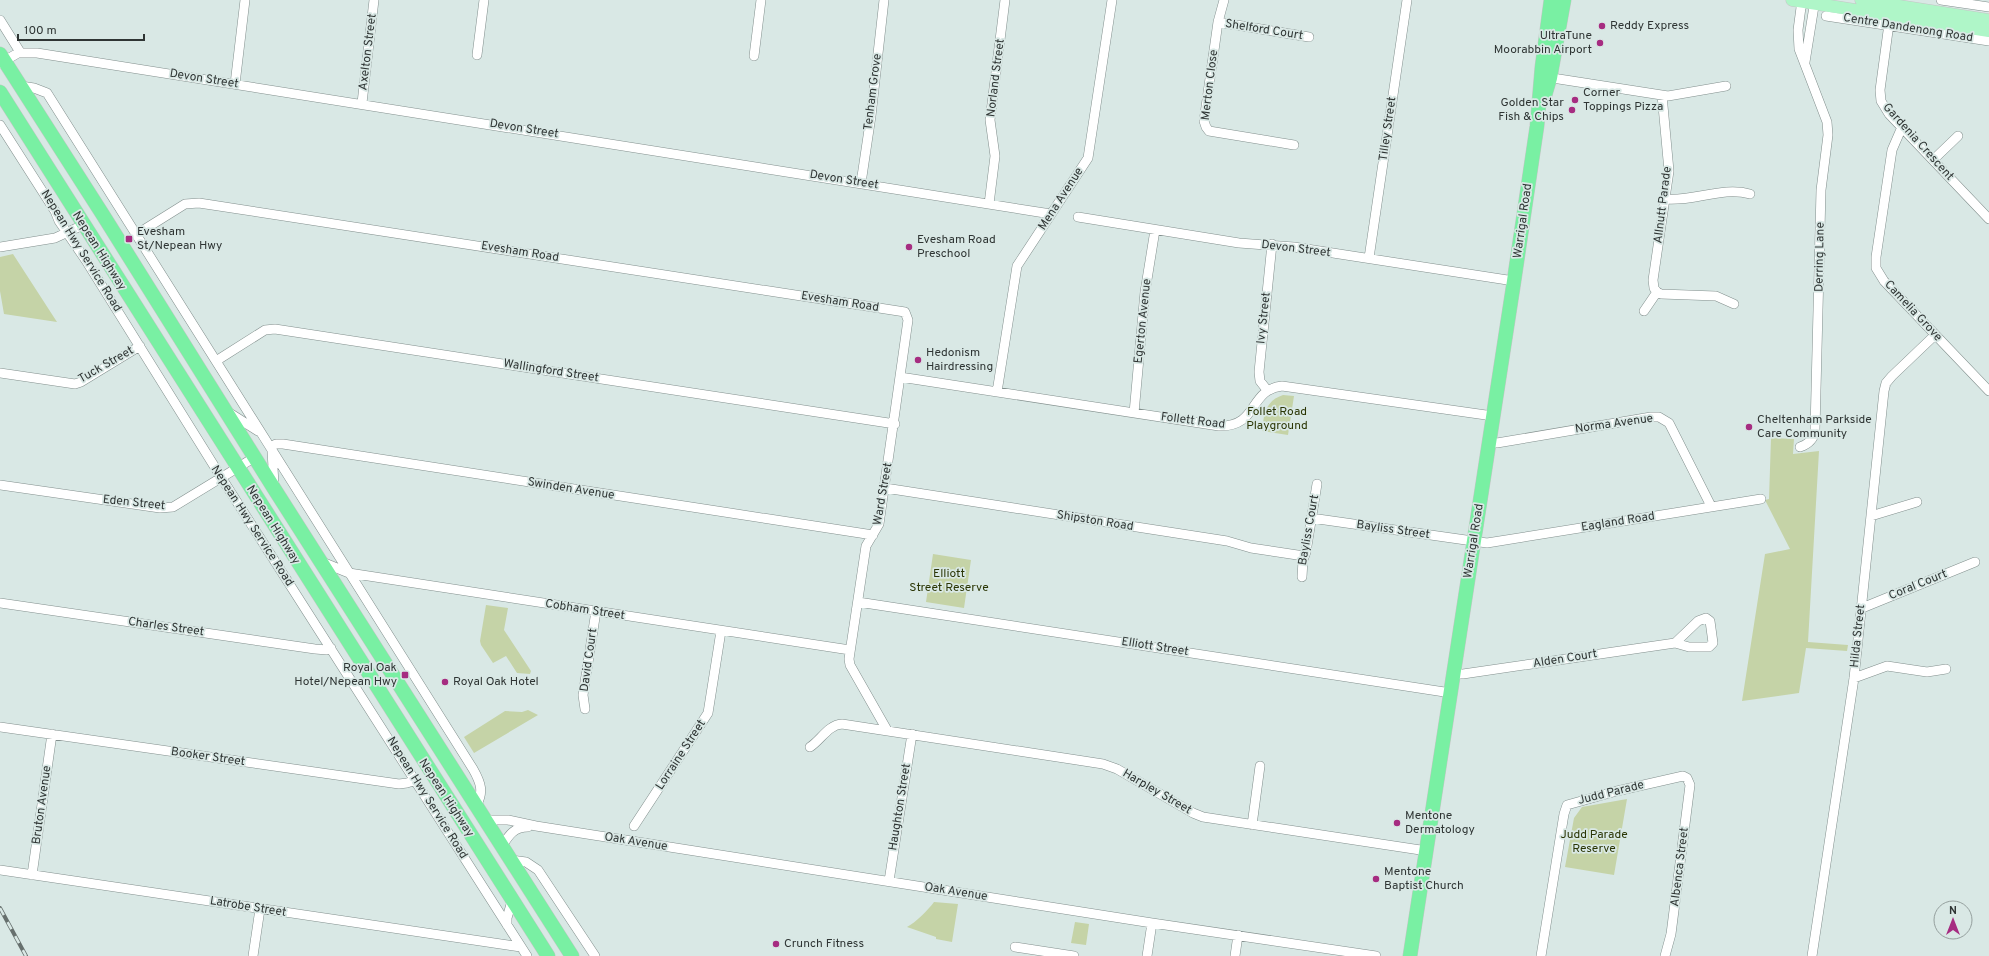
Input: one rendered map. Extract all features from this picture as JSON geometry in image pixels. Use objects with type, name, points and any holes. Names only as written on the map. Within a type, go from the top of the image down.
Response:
[{"type":"highway","name":"Warrigal Road","points":[[1545,77],[1551,0]]},
{"type":"highway","name":"Warrigal Road","points":[[1410,956],[1514,281],[1536,126],[1545,77],[1564,0]]},
{"type":"highway","name":"Nepean Highway","points":[[1,59],[21,86],[463,787],[478,802],[485,820],[572,956]]},
{"type":"highway","name":"Nepean Highway","points":[[0,92],[446,798],[548,956]]},
{"type":"highway","points":[[446,798],[463,787]]},
{"type":"main road","name":"Centre Dandenong Road","points":[[1861,0],[1890,15]]},
{"type":"main road","name":"Centre Dandenong Road","points":[[1805,1],[1890,15],[1945,8],[1989,20]]},
{"type":"main road","name":"Centre Dandenong Road","points":[[1945,8],[1989,31]]},
{"type":"street","points":[[235,84],[245,0]]},
{"type":"street","name":"Axelton Street","points":[[362,103],[374,0]]},
{"type":"street","points":[[477,55],[484,0]]},
{"type":"street","points":[[754,56],[761,0]]},
{"type":"street","name":"Tenham Grove","points":[[861,183],[871,116],[884,0]]},
{"type":"street","name":"Norland Street","points":[[989,204],[995,156],[990,120],[1005,0]]},
{"type":"street","name":"Mena Avenue","points":[[997,392],[1016,271],[1088,158],[1112,0]]},
{"type":"street","name":"Merton Close","points":[[1224,0],[1218,22],[1204,121],[1206,127],[1209,131],[1294,145]]},
{"type":"street","name":"Tilley Street","points":[[1369,258],[1407,0]]},
{"type":"street","name":"Derring Lane","points":[[1800,447],[1806,445],[1812,439],[1815,430],[1821,190],[1828,135],[1827,122],[1805,65],[1805,1]]},
{"type":"street","name":"Centre Dandenong Road","points":[[1945,8],[1989,7]]},
{"type":"street","name":"Centre Dandenong Road","points":[[1826,16],[1890,15],[1989,41]]},
{"type":"street","name":"Gardenia Crescent","points":[[1890,15],[1880,93],[1884,106],[1989,219]]},
{"type":"street","points":[[0,20],[20,52],[1,59]]},
{"type":"street","name":"Shelford Court","points":[[1218,22],[1309,37]]},
{"type":"street","name":"Devon Street","points":[[20,52],[37,53],[362,103],[1051,214]]},
{"type":"street","points":[[1545,77],[1674,96],[1726,86]]},
{"type":"street","points":[[21,86],[34,88],[47,93],[137,234],[261,434],[473,769],[481,784],[478,802]]},
{"type":"street","name":"Allnutt Parade","points":[[1657,292],[1654,288],[1653,280],[1669,171],[1662,95]]},
{"type":"street","name":"Nepean Hwy Service Road","points":[[0,125],[221,477],[416,780],[525,953]]},
{"type":"street","name":"Camelia Grove","points":[[1902,127],[1891,154],[1876,264],[1884,281],[1989,392]]},
{"type":"street","points":[[1894,144],[1910,135]]},
{"type":"street","points":[[1933,160],[1958,136]]},
{"type":"street","points":[[1666,199],[1735,191],[1750,194]]},
{"type":"street","name":"Evesham Road","points":[[137,234],[185,204],[199,203],[903,311],[907,313],[908,316]]},
{"type":"street","name":"Devon Street","points":[[1078,217],[1239,243],[1272,244],[1514,281]]},
{"type":"street","points":[[0,247],[55,238],[83,225]]},
{"type":"street","name":"Egerton Avenue","points":[[1134,413],[1144,292],[1155,230]]},
{"type":"street","name":"Ivy Street","points":[[1267,390],[1260,381],[1259,372],[1272,244]]},
{"type":"street","points":[[1644,311],[1657,292],[1662,294],[1716,296],[1734,304]]},
{"type":"street","name":"Ward Street","points":[[887,730],[850,665],[850,650],[866,546],[879,524],[895,424],[908,316]]},
{"type":"street","name":"Wallingford Street","points":[[216,361],[265,330],[275,329],[895,424]]},
{"type":"street","name":"Hilda Street","points":[[1812,956],[1854,678],[1885,387],[1892,376],[1935,335]]},
{"type":"street","name":"Tuck Street","points":[[0,373],[75,384],[81,382],[140,346]]},
{"type":"street","name":"Follett Road","points":[[900,377],[1219,426],[1231,426],[1243,421],[1267,390]]},
{"type":"street","points":[[1267,390],[1277,386],[1290,386],[1493,416]]},
{"type":"street","points":[[225,410],[261,434]]},
{"type":"street","name":"Norma Avenue","points":[[1489,442],[1650,417],[1660,417],[1669,423],[1712,506]]},
{"type":"street","name":"Swinden Avenue","points":[[271,448],[280,444],[873,535]]},
{"type":"street","points":[[271,448],[275,490]]},
{"type":"street","name":"Eden Street","points":[[0,485],[160,508],[173,507],[254,457]]},
{"type":"street","name":"Bayliss Court","points":[[1302,577],[1304,556],[1306,552],[1317,484]]},
{"type":"street","name":"Shipston Road","points":[[885,488],[1227,541],[1251,548],[1304,556]]},
{"type":"street","name":"Eagland Road","points":[[1474,542],[1495,542],[1761,499]]},
{"type":"street","points":[[1871,516],[1917,502]]},
{"type":"street","name":"Bayliss Street","points":[[1311,518],[1474,542]]},
{"type":"street","name":"Cobham Street","points":[[322,562],[349,573],[850,650]]},
{"type":"street","name":"Coral Court","points":[[1862,608],[1975,562]]},
{"type":"street","name":"Elliott Street","points":[[858,602],[1451,693]]},
{"type":"street","name":"Charles Street","points":[[0,603],[315,649],[327,650],[331,648]]},
{"type":"street","name":"David Court","points":[[585,708],[583,695],[596,611]]},
{"type":"street","name":"Lorraine Street","points":[[634,826],[708,713],[721,631]]},
{"type":"street","name":"Alden Court","points":[[1454,674],[1466,674],[1675,643]]},
{"type":"street","points":[[1854,678],[1887,666],[1927,672],[1946,669]]},
{"type":"street","name":"Harpley Street","points":[[810,747],[819,741],[829,728],[837,724],[887,730],[1108,765],[1198,816],[1426,851]]},
{"type":"street","name":"Booker Street","points":[[0,727],[399,784],[407,784],[416,780]]},
{"type":"street","name":"Bruton Avenue","points":[[32,875],[52,734]]},
{"type":"street","name":"Haughton Street","points":[[889,881],[912,734]]},
{"type":"street","points":[[1252,825],[1260,766]]},
{"type":"street","name":"Judd Parade","points":[[1541,956],[1567,805],[1677,776],[1684,776],[1687,778]]},
{"type":"street","name":"Albenca Street","points":[[1665,956],[1671,934],[1690,785],[1687,778]]},
{"type":"street","name":"Oak Avenue","points":[[485,820],[508,820],[536,826],[1152,923],[1376,956]]},
{"type":"street","name":"Oak Avenue","points":[[502,846],[512,832],[520,827],[536,826]]},
{"type":"street","points":[[511,860],[526,862],[538,870],[595,956]]},
{"type":"street","name":"Latrobe Street","points":[[0,870],[497,944],[525,953]]},
{"type":"street","points":[[497,944],[508,938],[507,920],[512,901]]},
{"type":"street","points":[[253,956],[260,909]]},
{"type":"street","points":[[1147,956],[1152,923]]},
{"type":"street","points":[[1235,956],[1238,935]]},
{"type":"street","points":[[1015,947],[1074,956]]},
{"type":"green space","points":[[13,254],[57,322],[4,314],[0,291],[0,257]]},
{"type":"green space","name":"Follet Road Playground","points":[[1283,395],[1294,396],[1288,435],[1262,431],[1266,409],[1272,401]]},
{"type":"green space","points":[[1771,438],[1794,439],[1793,454],[1819,451],[1808,642],[1848,645],[1847,651],[1806,648],[1799,693],[1742,701],[1765,554],[1790,549],[1765,500],[1769,499]]},
{"type":"green space","name":"Elliott Street Reserve","points":[[933,554],[971,560],[964,608],[926,602]]},
{"type":"green space","points":[[486,605],[508,608],[504,630],[531,671],[530,674],[517,673],[506,656],[493,663],[481,645],[480,641]]},
{"type":"green space","points":[[528,710],[538,715],[474,753],[464,737],[505,711],[522,712]]},
{"type":"green space","name":"Judd Parade Reserve","points":[[1627,799],[1614,875],[1565,867],[1574,818],[1582,807]]},
{"type":"green space","points":[[934,902],[958,904],[952,942],[936,939],[936,937],[907,927],[922,916]]},
{"type":"green space","points":[[1075,922],[1089,924],[1086,945],[1071,943]]},
{"type":"railway","points":[[0,908],[26,956]]},
{"type":"place","name":"Reddy Express","points":[[1602,26]]},
{"type":"place","name":"UltraTune Moorabbin Airport","points":[[1600,43]]},
{"type":"place","name":"Corner Toppings Pizza","points":[[1575,100]]},
{"type":"place","name":"Golden Star Fish & Chips","points":[[1572,110]]},
{"type":"place","name":"Evesham St/Nepean Hwy","points":[[129,239]]},
{"type":"place","name":"Evesham Road Preschool","points":[[909,247]]},
{"type":"place","name":"Hedonism Hairdressing","points":[[918,360]]},
{"type":"place","name":"Cheltenham Parkside Care Community","points":[[1749,427]]},
{"type":"place","name":"Royal Oak Hotel/Nepean Hwy","points":[[405,675]]},
{"type":"place","name":"Royal Oak Hotel","points":[[445,682]]},
{"type":"place","name":"Mentone Dermatology","points":[[1397,823]]},
{"type":"place","name":"Mentone Baptist Church","points":[[1376,879]]},
{"type":"place","name":"Crunch Fitness","points":[[776,944]]}]
